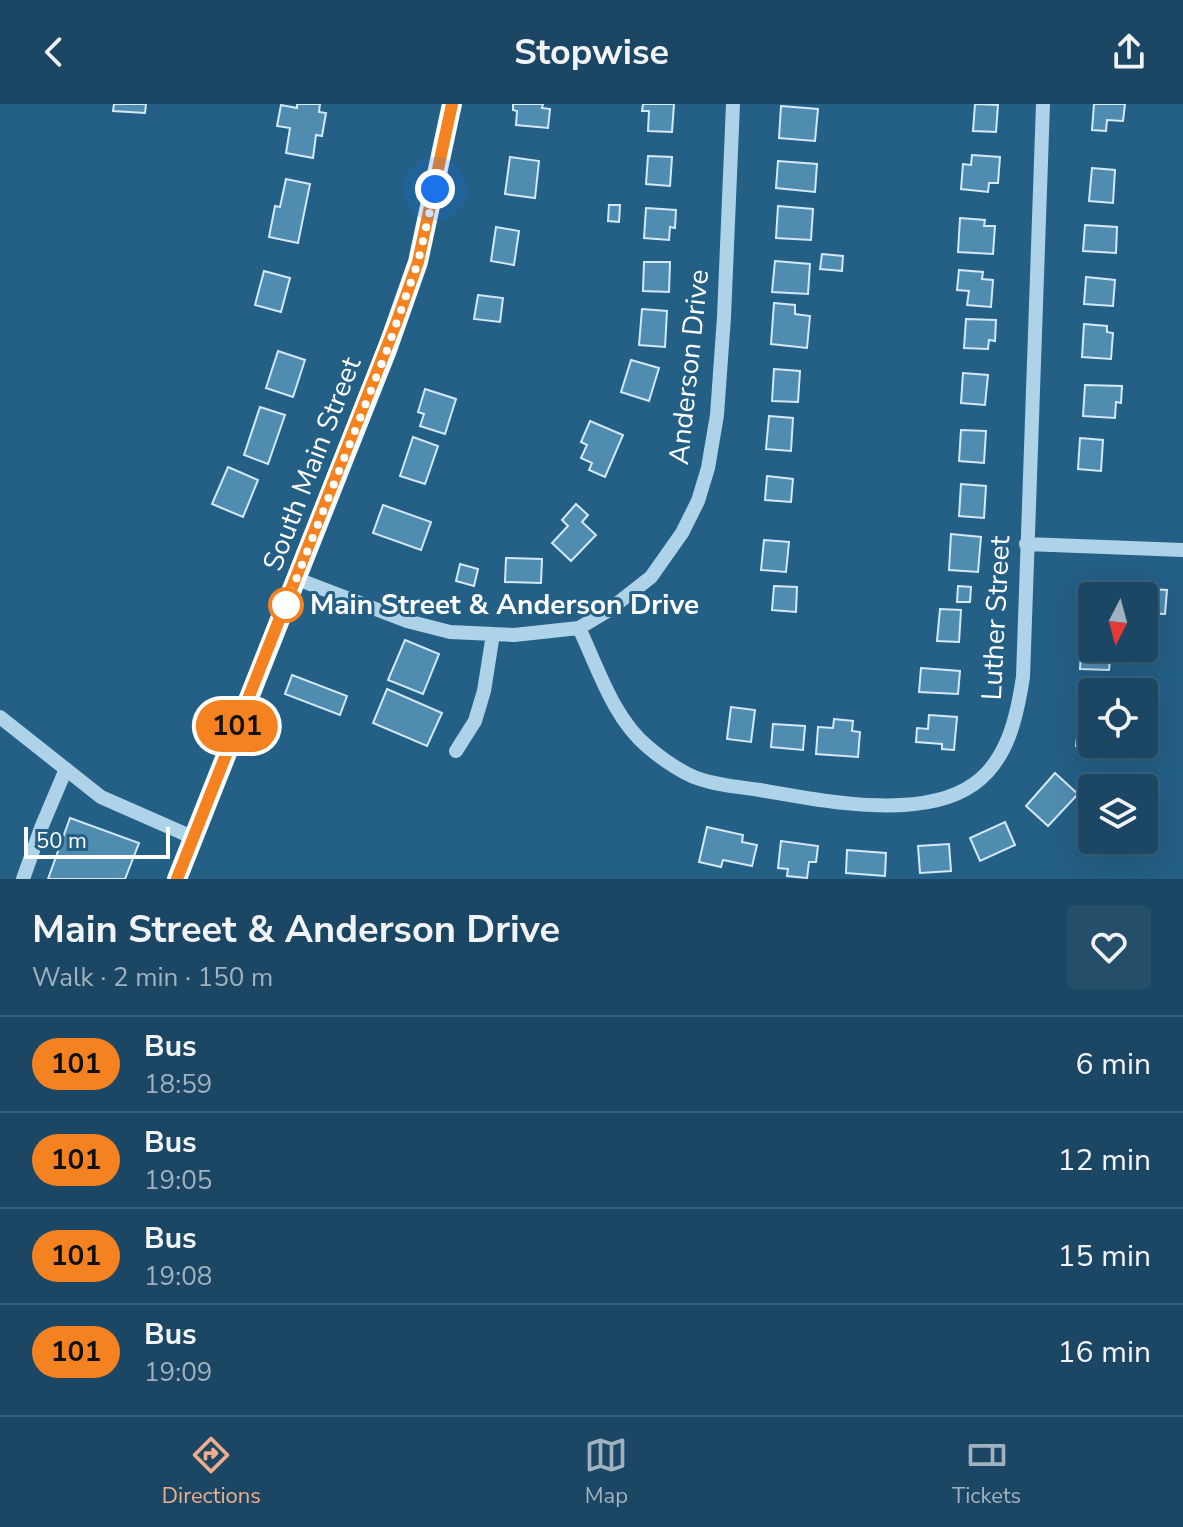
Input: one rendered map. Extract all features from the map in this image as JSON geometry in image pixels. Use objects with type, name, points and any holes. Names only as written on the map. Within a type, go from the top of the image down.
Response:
[{"type":"main road","name":"South Main Street","points":[[177,879],[387,350],[418,262],[452,104]]},
{"type":"street","name":"Anderson Drive","points":[[297,579],[407,621],[450,632],[514,635],[579,628],[609,610],[651,577],[682,533],[698,501],[708,468],[717,415],[724,317],[733,104]]},
{"type":"street","name":"Luther Street","points":[[579,628],[628,727],[647,746],[691,776],[708,782],[836,801],[911,804],[938,800],[971,786],[984,776],[996,762],[1013,725],[1023,677],[1043,104]]},
{"type":"street","points":[[1026,544],[1183,550]]},
{"type":"street","points":[[456,751],[475,721],[484,691],[493,634]]},
{"type":"street","points":[[0,717],[101,797],[192,837]]},
{"type":"street","points":[[23,879],[66,769]]},
{"type":"building","points":[[114,104],[146,104],[145,113],[113,111]]},
{"type":"building","points":[[297,104],[320,104],[319,112],[326,113],[322,136],[316,135],[313,158],[286,153],[290,128],[277,126],[281,105],[297,108]]},
{"type":"building","points":[[513,104],[543,104],[542,108],[550,109],[548,128],[516,125],[517,111],[513,110]]},
{"type":"building","points":[[643,104],[674,104],[672,132],[648,131],[649,111],[642,111]]},
{"type":"building","points":[[975,104],[998,105],[996,132],[973,131]]},
{"type":"building","points":[[1094,104],[1125,104],[1123,121],[1107,120],[1106,131],[1092,130]]},
{"type":"building","points":[[781,106],[818,109],[815,141],[779,138]]},
{"type":"building","points":[[972,155],[1000,157],[998,183],[989,183],[988,192],[961,189],[963,164],[971,165]]},
{"type":"building","points":[[648,156],[672,157],[670,186],[646,184]]},
{"type":"building","points":[[510,157],[539,161],[535,198],[505,194]]},
{"type":"building","points":[[778,161],[817,164],[815,192],[776,188]]},
{"type":"building","points":[[1092,168],[1115,170],[1113,203],[1089,201]]},
{"type":"building","points":[[286,179],[310,184],[298,243],[269,237],[275,206],[280,207]]},
{"type":"building","points":[[609,205],[620,205],[619,222],[608,221]]},
{"type":"building","points":[[778,206],[813,209],[811,240],[776,238]]},
{"type":"building","points":[[646,208],[676,210],[675,228],[670,227],[669,240],[644,238]]},
{"type":"building","points":[[960,218],[985,220],[984,226],[995,226],[993,254],[958,252]]},
{"type":"building","points":[[1085,225],[1117,227],[1116,253],[1083,251]]},
{"type":"building","points":[[496,227],[519,231],[514,265],[491,261]]},
{"type":"building","points":[[822,254],[843,256],[842,271],[820,269]]},
{"type":"building","points":[[775,261],[810,264],[808,294],[772,292]]},
{"type":"building","points":[[644,262],[670,262],[669,292],[643,291]]},
{"type":"building","points":[[959,270],[983,272],[982,279],[993,280],[991,307],[967,305],[969,291],[957,290]]},
{"type":"building","points":[[264,271],[290,278],[281,312],[255,305]]},
{"type":"building","points":[[1086,277],[1115,280],[1113,306],[1084,304]]},
{"type":"building","points":[[478,295],[503,298],[500,322],[474,319]]},
{"type":"building","points":[[774,303],[795,305],[795,314],[810,316],[807,348],[771,344]]},
{"type":"building","points":[[642,309],[667,311],[665,347],[639,345]]},
{"type":"building","points":[[966,319],[996,320],[995,341],[989,340],[988,349],[964,348]]},
{"type":"building","points":[[1084,324],[1107,326],[1107,332],[1113,333],[1111,359],[1082,357]]},
{"type":"building","points":[[278,351],[305,360],[293,397],[266,388]]},
{"type":"building","points":[[631,360],[659,368],[649,401],[621,392]]},
{"type":"building","points":[[774,369],[800,371],[798,402],[772,401]]},
{"type":"building","points":[[963,373],[988,375],[985,405],[961,403]]},
{"type":"building","points":[[1085,385],[1122,386],[1121,403],[1116,402],[1115,418],[1083,416]]},
{"type":"building","points":[[425,389],[456,399],[445,434],[420,426],[424,414],[418,412]]},
{"type":"building","points":[[260,407],[285,415],[268,464],[244,455]]},
{"type":"building","points":[[769,416],[793,418],[791,451],[766,449]]},
{"type":"building","points":[[590,421],[623,435],[605,477],[589,470],[592,463],[581,458],[587,445],[581,442]]},
{"type":"building","points":[[961,430],[986,431],[984,463],[959,461]]},
{"type":"building","points":[[413,437],[438,446],[425,484],[400,476]]},
{"type":"building","points":[[1080,438],[1103,440],[1101,471],[1078,469]]},
{"type":"building","points":[[228,467],[258,480],[243,517],[212,504]]},
{"type":"building","points":[[767,476],[793,479],[791,502],[765,500]]},
{"type":"building","points":[[961,484],[986,486],[984,518],[959,516]]},
{"type":"building","points":[[576,504],[588,515],[582,522],[596,535],[571,561],[552,543],[568,526],[562,520]]},
{"type":"building","points":[[383,505],[431,522],[421,550],[373,533]]},
{"type":"building","points":[[951,534],[981,537],[978,572],[949,570]]},
{"type":"building","points":[[764,540],[789,542],[786,572],[761,570]]},
{"type":"building","points":[[506,558],[542,559],[541,583],[505,582]]},
{"type":"building","points":[[460,564],[478,569],[474,586],[456,581]]},
{"type":"building","points":[[774,586],[797,587],[796,612],[772,610]]},
{"type":"building","points":[[958,586],[971,587],[970,602],[957,602]]},
{"type":"building","points":[[1158,590],[1167,590],[1165,614],[1158,614]]},
{"type":"building","points":[[940,609],[961,610],[959,642],[937,641]]},
{"type":"building","points":[[405,640],[439,654],[423,694],[388,680]]},
{"type":"building","points":[[1080,662],[1110,662],[1109,670],[1080,669]]},
{"type":"building","points":[[921,668],[960,671],[958,694],[919,692]]},
{"type":"building","points":[[292,675],[347,696],[340,715],[285,694]]},
{"type":"building","points":[[387,689],[442,713],[427,746],[373,723]]},
{"type":"building","points":[[731,707],[755,710],[751,742],[727,739]]},
{"type":"building","points":[[929,715],[957,717],[954,750],[942,749],[942,744],[916,742],[917,728],[928,729]]},
{"type":"building","points":[[834,719],[853,721],[852,731],[860,732],[858,757],[816,754],[818,727],[833,728]]},
{"type":"building","points":[[773,724],[805,726],[803,750],[771,747]]},
{"type":"building","points":[[1055,773],[1078,794],[1048,826],[1026,806]]},
{"type":"building","points":[[70,818],[139,843],[125,879],[48,879]]},
{"type":"building","points":[[1005,822],[1015,845],[980,861],[970,838]]},
{"type":"building","points":[[707,827],[743,835],[742,842],[757,845],[752,866],[723,860],[721,867],[699,862]]},
{"type":"building","points":[[781,841],[818,846],[816,862],[809,862],[807,878],[787,876],[788,869],[778,868]]},
{"type":"building","points":[[949,844],[951,871],[920,873],[918,846]]},
{"type":"building","points":[[847,850],[886,853],[885,876],[846,873]]},
{"type":"bus line","name":"101","points":[[177,879],[387,350],[418,262],[452,104]]},
{"type":"place","name":"Main Street & Anderson Drive","points":[[286,605]]},
{"type":"route","points":[[286,605],[387,350],[418,262],[435,189]]}]
